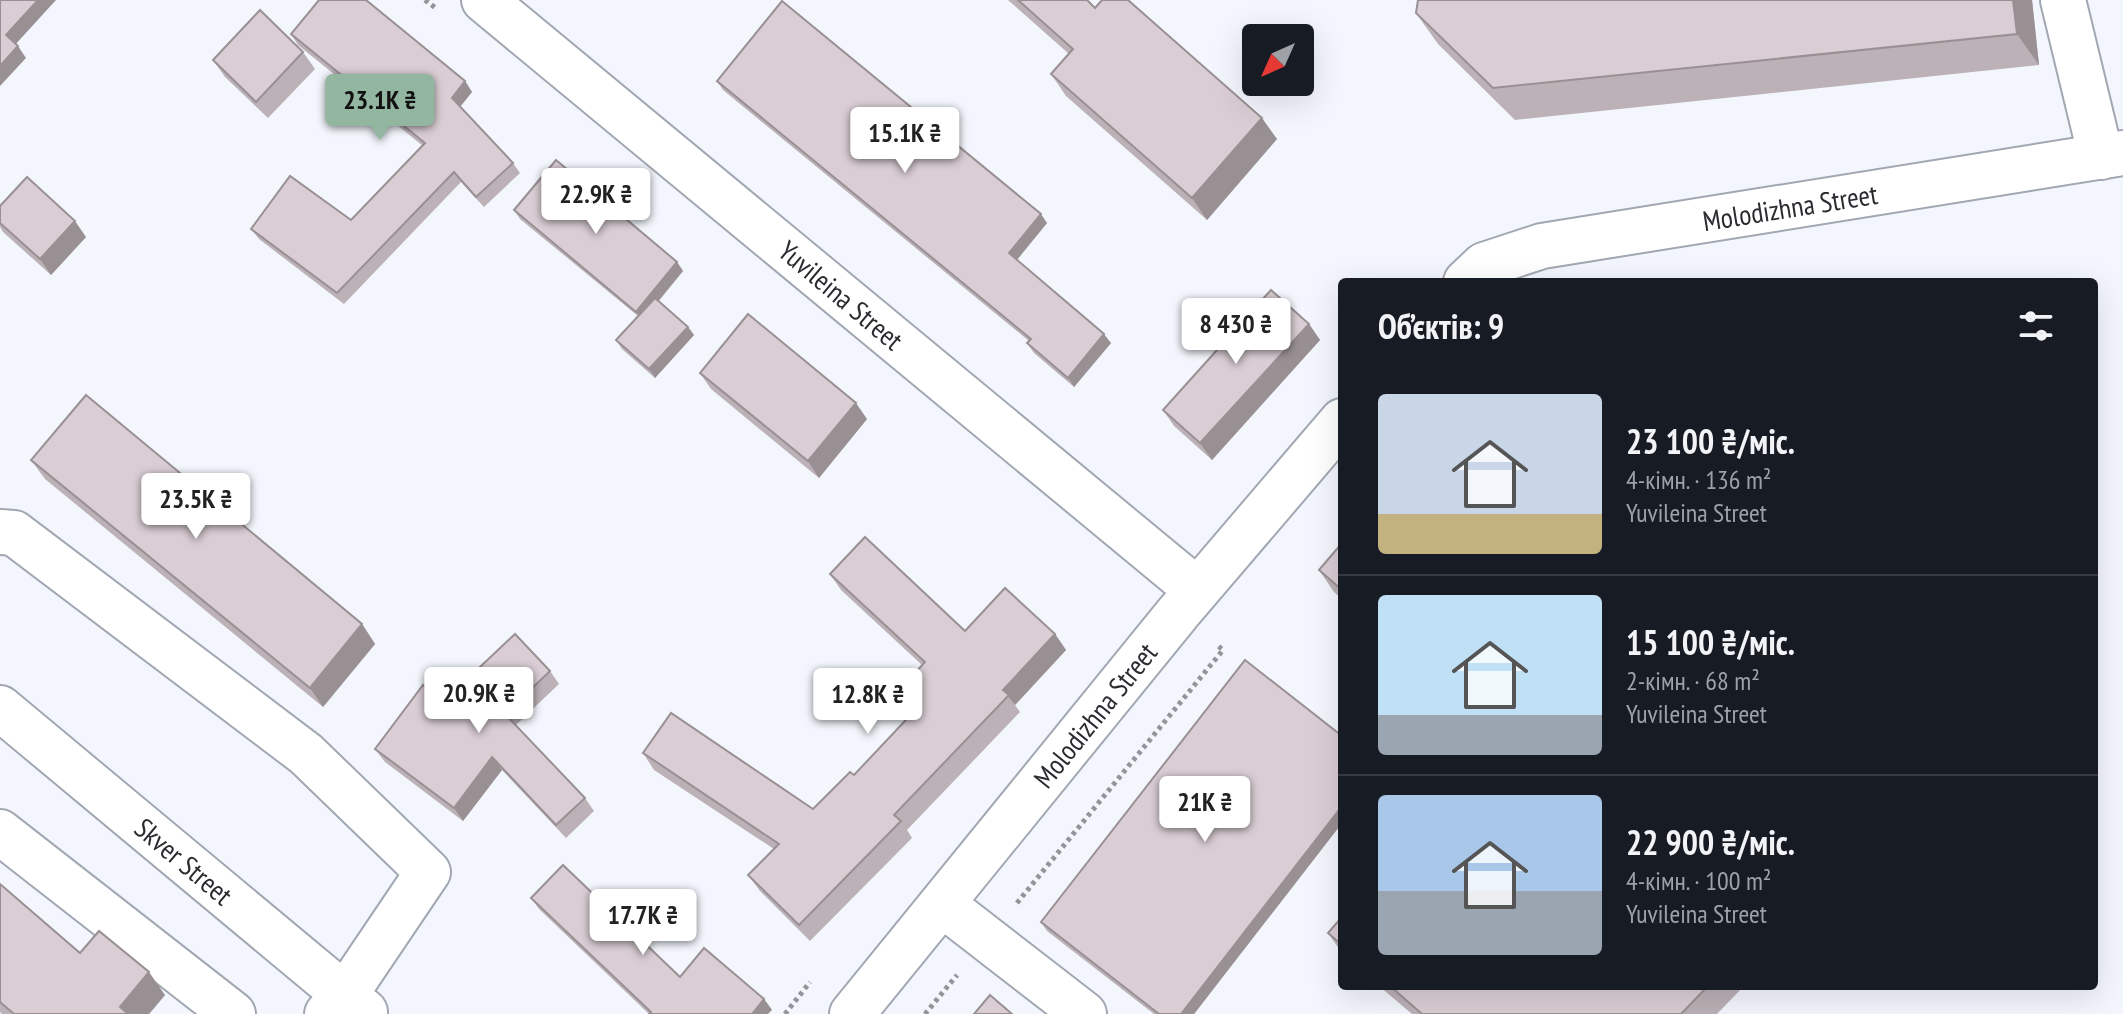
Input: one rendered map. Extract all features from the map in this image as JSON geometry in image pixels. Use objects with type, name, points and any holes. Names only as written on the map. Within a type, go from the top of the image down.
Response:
[{"type":"street","points":[[2063,0],[2112,155]]},
{"type":"street","name":"Yuvileina Street","points":[[467,10],[1187,601]]},
{"type":"street","name":"Molodizhna Street","points":[[1470,278],[1484,265],[1542,246],[2112,155]]},
{"type":"street","name":"Molodizhna Street","points":[[852,1014],[1187,601],[1338,426]]},
{"type":"street","points":[[0,532],[14,533],[306,754],[428,872],[346,1008]]},
{"type":"street","name":"Skver Street","points":[[0,708],[346,1008]]},
{"type":"street","points":[[0,832],[233,1014]]},
{"type":"street","points":[[942,904],[1084,1014]]},
{"type":"path","points":[[425,0],[467,10]]},
{"type":"path","points":[[925,1014],[1223,650],[1187,601]]},
{"type":"path","points":[[785,1014],[814,977]]},
{"type":"building","points":[[0,0],[38,0],[6,35],[18,46],[0,66]]},
{"type":"building","points":[[319,0],[366,0],[465,81],[452,98],[513,163],[476,197],[454,172],[337,293],[251,229],[290,176],[351,220],[425,143],[291,34]]},
{"type":"building","points":[[1018,0],[1087,0],[1095,8],[1102,0],[1128,0],[1262,118],[1192,198],[1051,74],[1073,49]]},
{"type":"building","points":[[1418,0],[2013,0],[2017,34],[1493,88],[1416,13]]},
{"type":"building","points":[[782,1],[1041,214],[1009,253],[1104,334],[1068,378],[1027,343],[1031,339],[717,81]]},
{"type":"building","points":[[260,10],[303,52],[256,102],[213,60]]},
{"type":"building","points":[[556,160],[677,262],[636,312],[514,210]]},
{"type":"building","points":[[27,177],[75,221],[40,259],[0,223],[0,206]]},
{"type":"building","points":[[1271,290],[1309,324],[1200,443],[1163,410]]},
{"type":"building","points":[[655,298],[688,327],[649,369],[616,340]]},
{"type":"building","points":[[748,314],[856,403],[808,461],[700,373]]},
{"type":"building","points":[[86,395],[362,624],[310,688],[31,460]]},
{"type":"building","points":[[865,537],[965,631],[1005,588],[1055,634],[1003,690],[1009,695],[894,815],[901,821],[799,925],[748,875],[779,844],[643,753],[671,713],[813,809],[850,772],[854,775],[920,705],[901,688],[925,662],[830,574]]},
{"type":"building","points":[[1338,548],[1338,587],[1319,570]]},
{"type":"building","points":[[515,634],[550,671],[505,714],[585,798],[556,825],[492,757],[454,808],[375,749],[423,685],[444,701]]},
{"type":"building","points":[[1245,660],[1338,733],[1338,811],[1181,1014],[1159,1014],[1041,922]]},
{"type":"building","points":[[563,865],[680,977],[704,948],[764,999],[752,1014],[649,1014],[651,1012],[531,898]]},
{"type":"building","points":[[0,884],[80,953],[99,931],[149,972],[120,1007],[128,1014],[14,1014],[0,1002]]},
{"type":"building","points":[[1338,922],[1338,942],[1328,933]]},
{"type":"building","points":[[1395,990],[1704,990],[1681,1014],[1422,1014]]},
{"type":"building","points":[[990,995],[1012,1014],[974,1014]]}]
